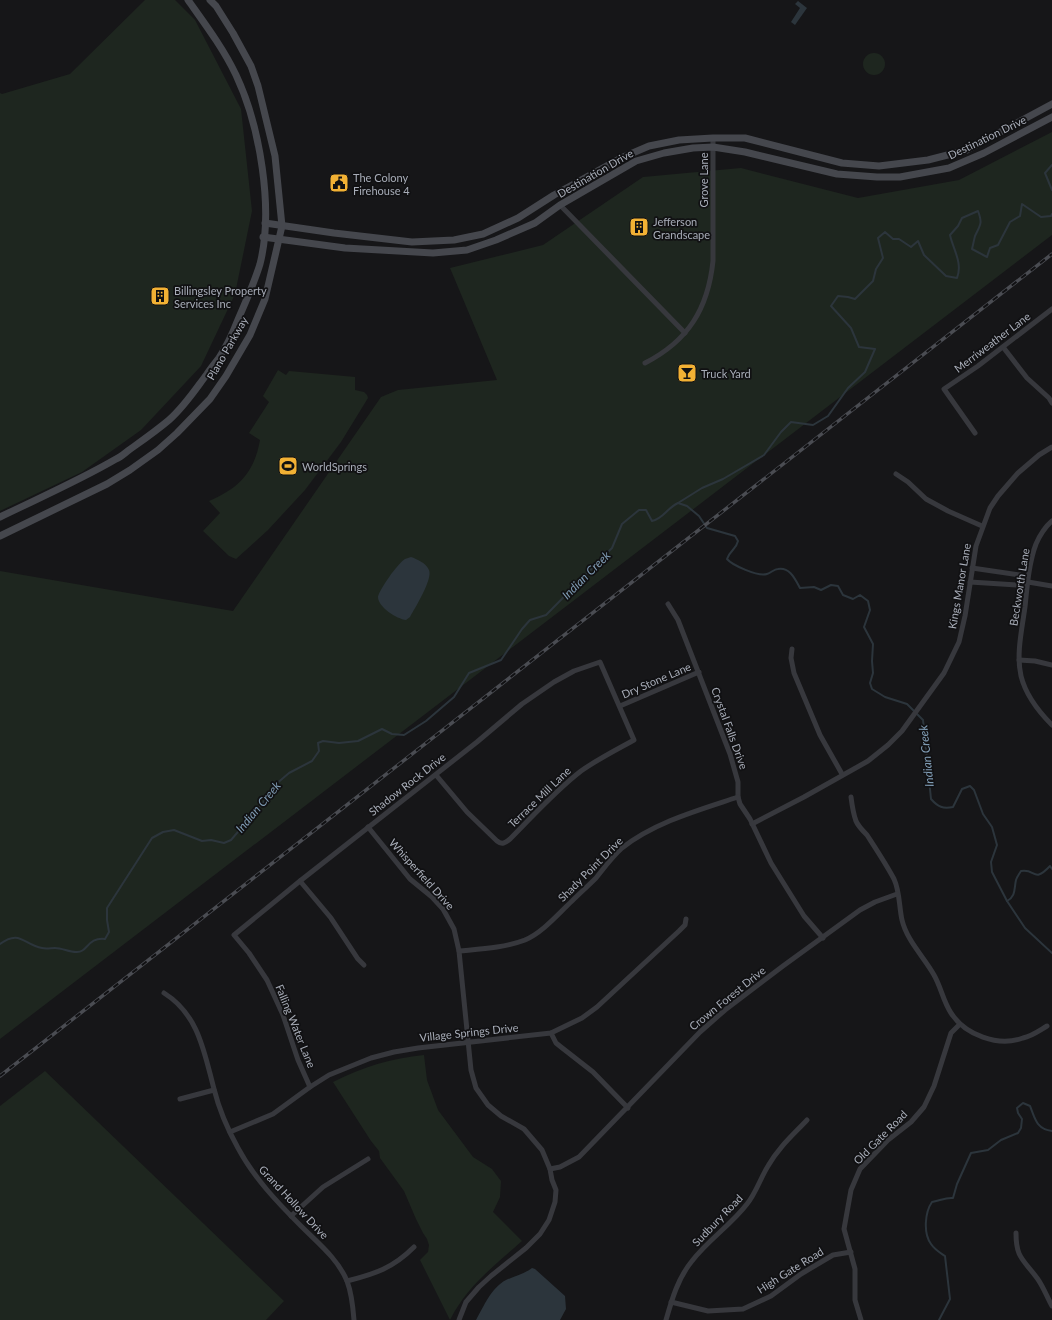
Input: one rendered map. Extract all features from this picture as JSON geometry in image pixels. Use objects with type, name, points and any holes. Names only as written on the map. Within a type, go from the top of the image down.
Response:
[{"type":"street","name":"Plano Parkway","points":[[0,517],[75,482],[117,459],[170,419],[198,388],[230,340],[260,263],[265,223],[265,196],[255,129],[245,97],[236,76],[214,36],[188,0]]},
{"type":"street","name":"Plano Parkway","points":[[0,536],[100,487],[130,470],[158,450],[178,433],[210,399],[218,387],[250,335],[266,299],[282,226],[275,156],[258,86],[243,51],[216,6],[210,0]]},
{"type":"street","name":"Destination Drive","points":[[265,223],[412,242],[454,240],[483,234],[518,218],[554,195],[621,158],[649,146],[679,140],[745,138],[842,164],[880,166],[928,160],[967,150],[1052,104]]},
{"type":"street","name":"Destination Drive","points":[[263,237],[346,248],[425,252],[468,250],[535,224],[560,205],[636,161],[693,148],[713,147],[745,152],[837,174],[900,177],[948,168],[984,153],[1052,117]]},
{"type":"street","name":"Grove Lane","points":[[645,363],[660,355],[685,333],[698,315],[706,298],[711,280],[713,261],[713,138]]},
{"type":"street","points":[[877,177],[880,166]]},
{"type":"street","points":[[560,205],[685,333]]},
{"type":"street","name":"Merriweather Lane","points":[[975,433],[944,390],[1052,309]]},
{"type":"street","points":[[1003,347],[1027,378],[1049,398],[1052,403]]},
{"type":"street","name":"Kings Manor Lane","points":[[752,824],[868,761],[888,745],[902,731],[937,684],[959,642],[965,616],[976,546],[982,526],[990,508],[1008,484],[1028,464],[1052,447]]},
{"type":"street","points":[[896,474],[908,482],[926,499],[948,511],[982,526]]},
{"type":"street","name":"Beckworth Lane","points":[[1052,521],[1042,533],[1036,544],[1028,582],[1019,660],[1021,676],[1026,692],[1035,707],[1052,725]]},
{"type":"street","points":[[972,568],[1020,575],[1028,582]]},
{"type":"street","points":[[970,582],[1017,585],[1028,582],[1052,586]]},
{"type":"street","name":"Crystal Falls Drive","points":[[668,604],[676,617],[699,672],[734,766],[738,782],[738,797],[740,804],[779,876],[804,916],[823,938]]},
{"type":"street","points":[[792,649],[790,658],[794,673],[820,735],[842,774]]},
{"type":"street","points":[[1019,660],[1035,661],[1052,665]]},
{"type":"street","name":"Shadow Rock Drive","points":[[234,935],[540,691],[574,672],[600,662],[620,706]]},
{"type":"street","name":"Dry Stone Lane","points":[[620,706],[699,672]]},
{"type":"street","name":"Terrace Mill Lane","points":[[436,775],[467,812],[500,844],[504,844],[556,792],[583,770],[604,756],[634,740],[620,706]]},
{"type":"street","name":"Shady Point Drive","points":[[459,951],[525,940],[534,935],[555,918],[621,849],[647,831],[693,812],[738,797]]},
{"type":"street","points":[[851,797],[853,812],[857,823],[888,868],[897,888],[902,920],[908,935],[935,976],[946,1005],[952,1015],[960,1024],[982,1037],[998,1041],[1024,1038],[1047,1026]]},
{"type":"street","name":"Whisperfield Drive","points":[[368,827],[410,879],[432,897],[443,909],[454,930],[459,951],[470,1070],[473,1080],[481,1096],[488,1105],[500,1116],[524,1129],[535,1140],[542,1150],[550,1169],[556,1190],[555,1202],[546,1226],[526,1248],[479,1287],[466,1302],[459,1320]]},
{"type":"street","points":[[300,881],[331,918],[358,959],[364,965]]},
{"type":"street","name":"Crown Forest Drive","points":[[550,1169],[560,1167],[579,1157],[628,1108],[689,1043],[712,1022],[783,966],[860,910],[875,902],[897,894]]},
{"type":"street","name":"Village Springs Drive","points":[[230,1132],[273,1114],[310,1087],[335,1073],[371,1058],[418,1048],[551,1033],[582,1018],[601,1004],[685,925],[686,919]]},
{"type":"street","name":"Falling Water Lane","points":[[234,935],[249,953],[267,980],[283,1015],[298,1060],[310,1087]]},
{"type":"street","name":"Grand Hollow Drive","points":[[164,993],[182,1007],[200,1038],[205,1051],[214,1090],[230,1132],[252,1173],[291,1216],[336,1261],[347,1281],[353,1304],[354,1320]]},
{"type":"street","name":"Old Gate Road","points":[[861,1320],[855,1300],[855,1269],[844,1229],[851,1190],[860,1169],[888,1140],[911,1122],[924,1107],[934,1086],[951,1033],[960,1024]]},
{"type":"street","points":[[551,1033],[561,1047],[593,1072],[628,1108]]},
{"type":"street","points":[[180,1099],[214,1090]]},
{"type":"street","name":"Sudbury Road","points":[[666,1320],[671,1302],[684,1272],[691,1262],[736,1218],[747,1204],[774,1157],[785,1142],[807,1120]]},
{"type":"street","points":[[291,1216],[323,1187],[368,1159]]},
{"type":"street","points":[[1016,1233],[1016,1245],[1019,1255],[1037,1278],[1052,1306]]},
{"type":"street","points":[[347,1281],[375,1274],[388,1268],[403,1258],[414,1247]]},
{"type":"street","name":"High Gate Road","points":[[671,1302],[708,1311],[743,1309],[771,1296],[801,1274],[833,1255],[851,1252]]},
{"type":"shaded area","points":[[145,0],[175,0],[195,20],[241,109],[252,211],[235,294],[201,366],[141,430],[82,472],[0,511],[0,93],[2,94],[70,74]]},
{"type":"shaded area","points":[[798,1],[807,8],[795,25],[791,22],[800,8],[795,4]]},
{"type":"shaded area","points":[[874,53],[882,56],[885,64],[882,72],[874,75],[866,72],[863,64],[866,56]]},
{"type":"shaded area","points":[[1052,132],[1052,235],[0,1039],[0,571],[233,611],[381,397],[398,390],[497,380],[450,268],[543,245],[643,177],[741,168],[858,198],[959,180]]},
{"type":"shaded area","name":"WorldSprings","points":[[278,370],[286,375],[289,371],[355,377],[355,390],[364,392],[368,398],[341,442],[305,490],[268,530],[236,559],[229,556],[203,531],[220,513],[209,501],[229,491],[237,485],[244,478],[254,462],[260,440],[249,433],[269,402],[263,396]]},
{"type":"shaded area","points":[[411,557],[424,563],[430,574],[419,601],[410,617],[406,620],[384,608],[378,597],[385,583],[402,561]]},
{"type":"shaded area","points":[[424,1055],[427,1080],[438,1110],[473,1157],[492,1169],[501,1181],[500,1197],[493,1212],[522,1241],[482,1277],[464,1297],[450,1320],[420,1260],[428,1252],[429,1245],[404,1191],[380,1158],[379,1151],[333,1082],[377,1064],[400,1058]]},
{"type":"shaded area","points":[[45,1071],[284,1301],[266,1320],[0,1320],[0,1106]]},
{"type":"shaded area","points":[[532,1268],[565,1296],[566,1309],[560,1320],[476,1320],[492,1292],[501,1283]]},
{"type":"waterway","points":[[1052,165],[1045,173],[1052,190]]},
{"type":"waterway","points":[[678,503],[702,488],[723,479],[764,455],[781,432],[791,422],[813,425],[828,416],[848,388],[865,372],[875,349],[859,347],[851,328],[831,306],[838,296],[855,299],[873,281],[876,269],[883,258],[878,238],[885,232],[893,239],[899,239],[911,247],[918,241],[924,255],[946,276],[957,278],[959,267],[950,235],[958,226],[962,218],[978,211],[980,224],[972,249],[987,257],[990,248],[998,245],[1010,222],[1020,216],[1022,204],[1041,217],[1051,216],[1052,214]]},
{"type":"waterway","name":"Indian Creek","points":[[0,944],[12,938],[17,938],[42,948],[58,948],[80,952],[91,942],[99,939],[105,939],[109,932],[107,908],[152,838],[163,832],[174,830],[202,841],[211,840],[224,843],[231,840],[267,798],[275,785],[289,773],[312,761],[319,751],[318,743],[323,741],[339,743],[358,741],[382,729],[392,734],[404,735],[426,721],[454,697],[469,673],[501,660],[530,620],[546,615],[612,548],[622,524],[639,510],[646,510],[652,521],[656,520],[678,503],[687,506],[699,516],[707,528],[735,536],[738,541],[737,544],[727,559],[739,567],[758,574],[768,573],[777,569],[786,570],[792,574],[800,588],[814,587],[821,590],[831,585],[838,586],[843,595],[853,599],[860,595],[868,601],[870,610],[864,627],[873,644],[873,673],[870,683],[872,689],[885,697],[907,704],[923,720],[931,799],[938,806],[946,808],[953,807],[962,789],[970,786],[974,790],[983,814],[992,827],[997,845],[991,862],[992,872],[1007,901],[1025,928],[1052,953]]},
{"type":"waterway","name":"Indian Creek","points":[[1007,901],[1013,895],[1016,880],[1021,871],[1029,871],[1037,875],[1050,866],[1052,869]]},
{"type":"waterway","points":[[939,1320],[950,1299],[945,1256],[937,1251],[928,1239],[926,1229],[926,1217],[932,1202],[953,1198],[957,1184],[971,1153],[988,1150],[1001,1140],[1018,1133],[1021,1128],[1022,1119],[1017,1108],[1023,1103],[1030,1106],[1039,1125],[1052,1131]]},
{"type":"railway","points":[[0,1076],[1052,254]]},
{"type":"place","name":"The Colony Firehouse 4","points":[[339,183]]},
{"type":"place","name":"Jefferson Grandscape","points":[[639,227]]},
{"type":"place","name":"Billingsley Property Services Inc","points":[[160,296]]},
{"type":"place","name":"Truck Yard","points":[[687,373]]},
{"type":"place","name":"WorldSprings","points":[[288,466]]}]
